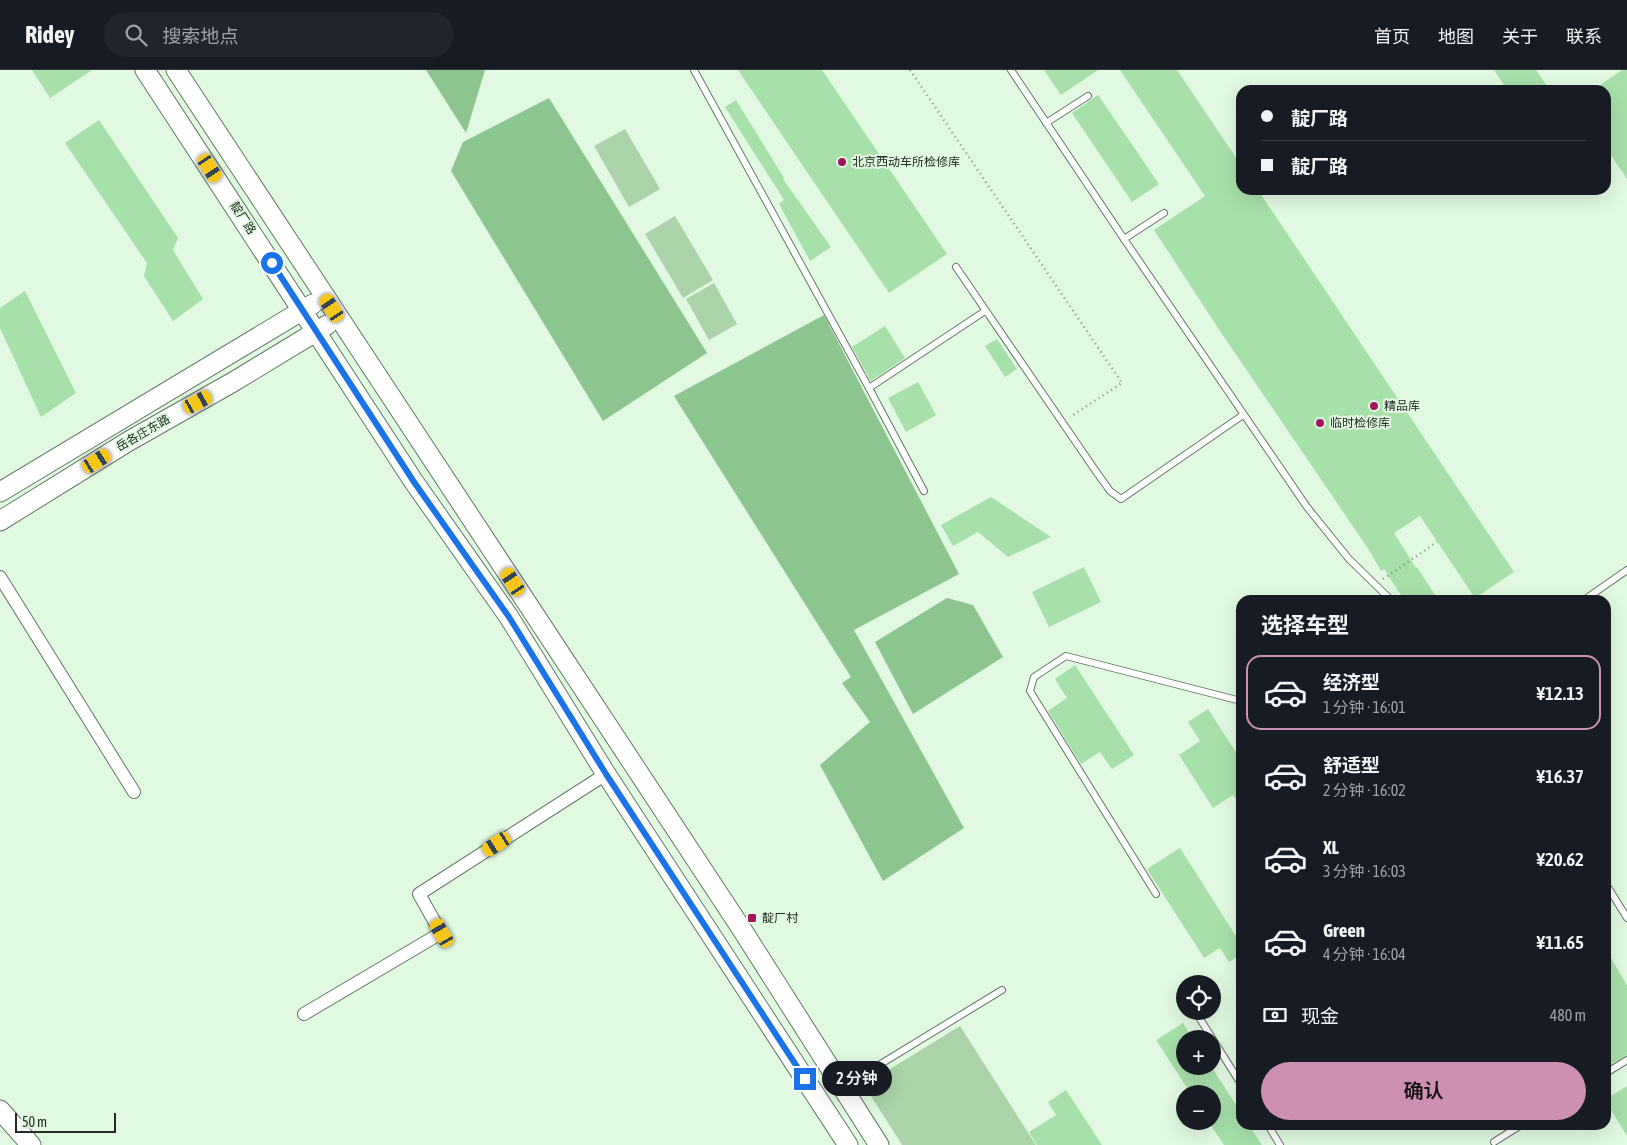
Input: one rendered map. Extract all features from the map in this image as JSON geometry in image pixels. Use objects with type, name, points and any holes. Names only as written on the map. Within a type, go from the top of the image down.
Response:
[{"type":"main road","name":"靛厂路","points":[[145,70],[414,482],[509,617],[606,774],[848,1145]]},
{"type":"main road","points":[[176,70],[740,928],[879,1145]]},
{"type":"main road","name":"岳各庄东路","points":[[0,492],[325,297]]},
{"type":"main road","name":"岳各庄东路","points":[[0,521],[129,441],[339,318]]},
{"type":"main road","points":[[0,1110],[30,1145]]},
{"type":"street","points":[[0,576],[134,792]]},
{"type":"street","points":[[304,1014],[442,933],[419,894],[606,774]]},
{"type":"lane","points":[[694,70],[924,491]]},
{"type":"lane","points":[[1010,70],[1307,507],[1349,559],[1386,595]]},
{"type":"lane","points":[[1046,123],[1088,96]]},
{"type":"lane","points":[[1124,240],[1164,213]]},
{"type":"lane","points":[[956,267],[1110,491],[1121,499],[1243,415]]},
{"type":"lane","points":[[869,388],[985,311]]},
{"type":"lane","points":[[1591,595],[1627,570]]},
{"type":"lane","points":[[1156,894],[1030,691],[1034,677],[1066,656],[1236,700]]},
{"type":"lane","points":[[1611,892],[1627,918]]},
{"type":"lane","points":[[842,1088],[1002,990]]},
{"type":"lane","points":[[1201,1020],[1236,1076]]},
{"type":"lane","points":[[1611,1070],[1627,1060]]},
{"type":"lane","points":[[1271,1130],[1280,1145]]},
{"type":"lane","points":[[1494,1142],[1513,1130]]},
{"type":"path","points":[[910,70],[1122,383],[1062,422]]},
{"type":"path","points":[[1375,584],[1437,542]]},
{"type":"green space","points":[[426,70],[485,70],[466,133]]},
{"type":"green space","points":[[549,98],[707,353],[603,421],[451,171],[463,142]]},
{"type":"green space","points":[[625,129],[660,189],[629,207],[594,146]]},
{"type":"green space","points":[[675,216],[713,280],[683,298],[645,234]]},
{"type":"green space","points":[[714,283],[737,324],[709,340],[686,299]]},
{"type":"green space","points":[[824,315],[959,574],[854,630],[964,828],[883,881],[820,765],[870,722],[842,683],[851,677],[674,396]]},
{"type":"green space","points":[[947,598],[973,605],[1003,657],[913,714],[875,642]]},
{"type":"green space","points":[[960,1026],[1036,1145],[902,1145],[864,1085]]},
{"type":"building","points":[[32,70],[92,70],[50,98]]},
{"type":"building","name":"北京西动车所检修库","points":[[738,70],[822,70],[947,254],[889,293]]},
{"type":"building","points":[[1044,70],[1098,70],[1061,95]]},
{"type":"building","points":[[1120,70],[1177,70],[1236,158],[1236,195],[1261,195],[1514,572],[1480,595],[1473,595],[1420,516],[1394,533],[1435,595],[1401,595],[1384,569],[1381,571],[1369,550],[1220,331],[1154,230],[1205,196]]},
{"type":"building","points":[[1494,70],[1536,70],[1546,85],[1504,85]]},
{"type":"building","points":[[1622,70],[1627,70],[1627,179],[1611,155],[1611,85],[1600,85]]},
{"type":"building","points":[[1098,95],[1159,184],[1132,202],[1072,113]]},
{"type":"building","points":[[736,100],[783,179],[831,247],[810,261],[779,204],[784,200],[725,107]]},
{"type":"building","points":[[99,120],[178,238],[173,250],[203,299],[173,321],[144,276],[147,263],[65,143]]},
{"type":"building","points":[[25,291],[76,393],[41,417],[0,328],[0,308]]},
{"type":"building","points":[[885,326],[905,358],[871,381],[852,347]]},
{"type":"building","points":[[997,339],[1017,369],[1005,377],[985,346]]},
{"type":"building","points":[[918,382],[936,415],[906,432],[888,398]]},
{"type":"building","points":[[991,497],[1051,537],[1008,557],[978,532],[953,546],[941,525]]},
{"type":"building","points":[[1084,567],[1101,602],[1049,627],[1032,592]]},
{"type":"building","points":[[1075,665],[1134,755],[1112,769],[1100,752],[1081,764],[1048,711],[1067,698],[1055,679]]},
{"type":"building","points":[[1208,709],[1236,752],[1236,800],[1233,795],[1213,808],[1179,755],[1200,741],[1188,722]]},
{"type":"building","points":[[1180,848],[1236,936],[1236,957],[1229,962],[1220,948],[1204,958],[1147,869]]},
{"type":"building","points":[[1611,958],[1627,985],[1627,1055],[1611,1064]]},
{"type":"building","points":[[1183,1023],[1187,1030],[1176,1030],[1176,1071],[1156,1040]]},
{"type":"building","points":[[1179,1075],[1217,1075],[1236,1105],[1236,1130],[1252,1130],[1262,1145],[1224,1145],[1214,1130],[1221,1130],[1221,1085],[1185,1085]]},
{"type":"building","points":[[1627,1086],[1627,1136],[1611,1110],[1611,1096]]},
{"type":"building","points":[[1066,1090],[1102,1145],[1037,1145],[1029,1132],[1056,1115],[1048,1102]]},
{"type":"place","name":"北京西动车所检修库","points":[[842,162]]},
{"type":"place","name":"精品库","points":[[1374,406]]},
{"type":"place","name":"临时检修库","points":[[1320,423]]},
{"type":"place","name":"靛厂村","points":[[752,918]]},
{"type":"route","points":[[272,263],[414,482],[509,617],[606,774],[805,1079]]}]
